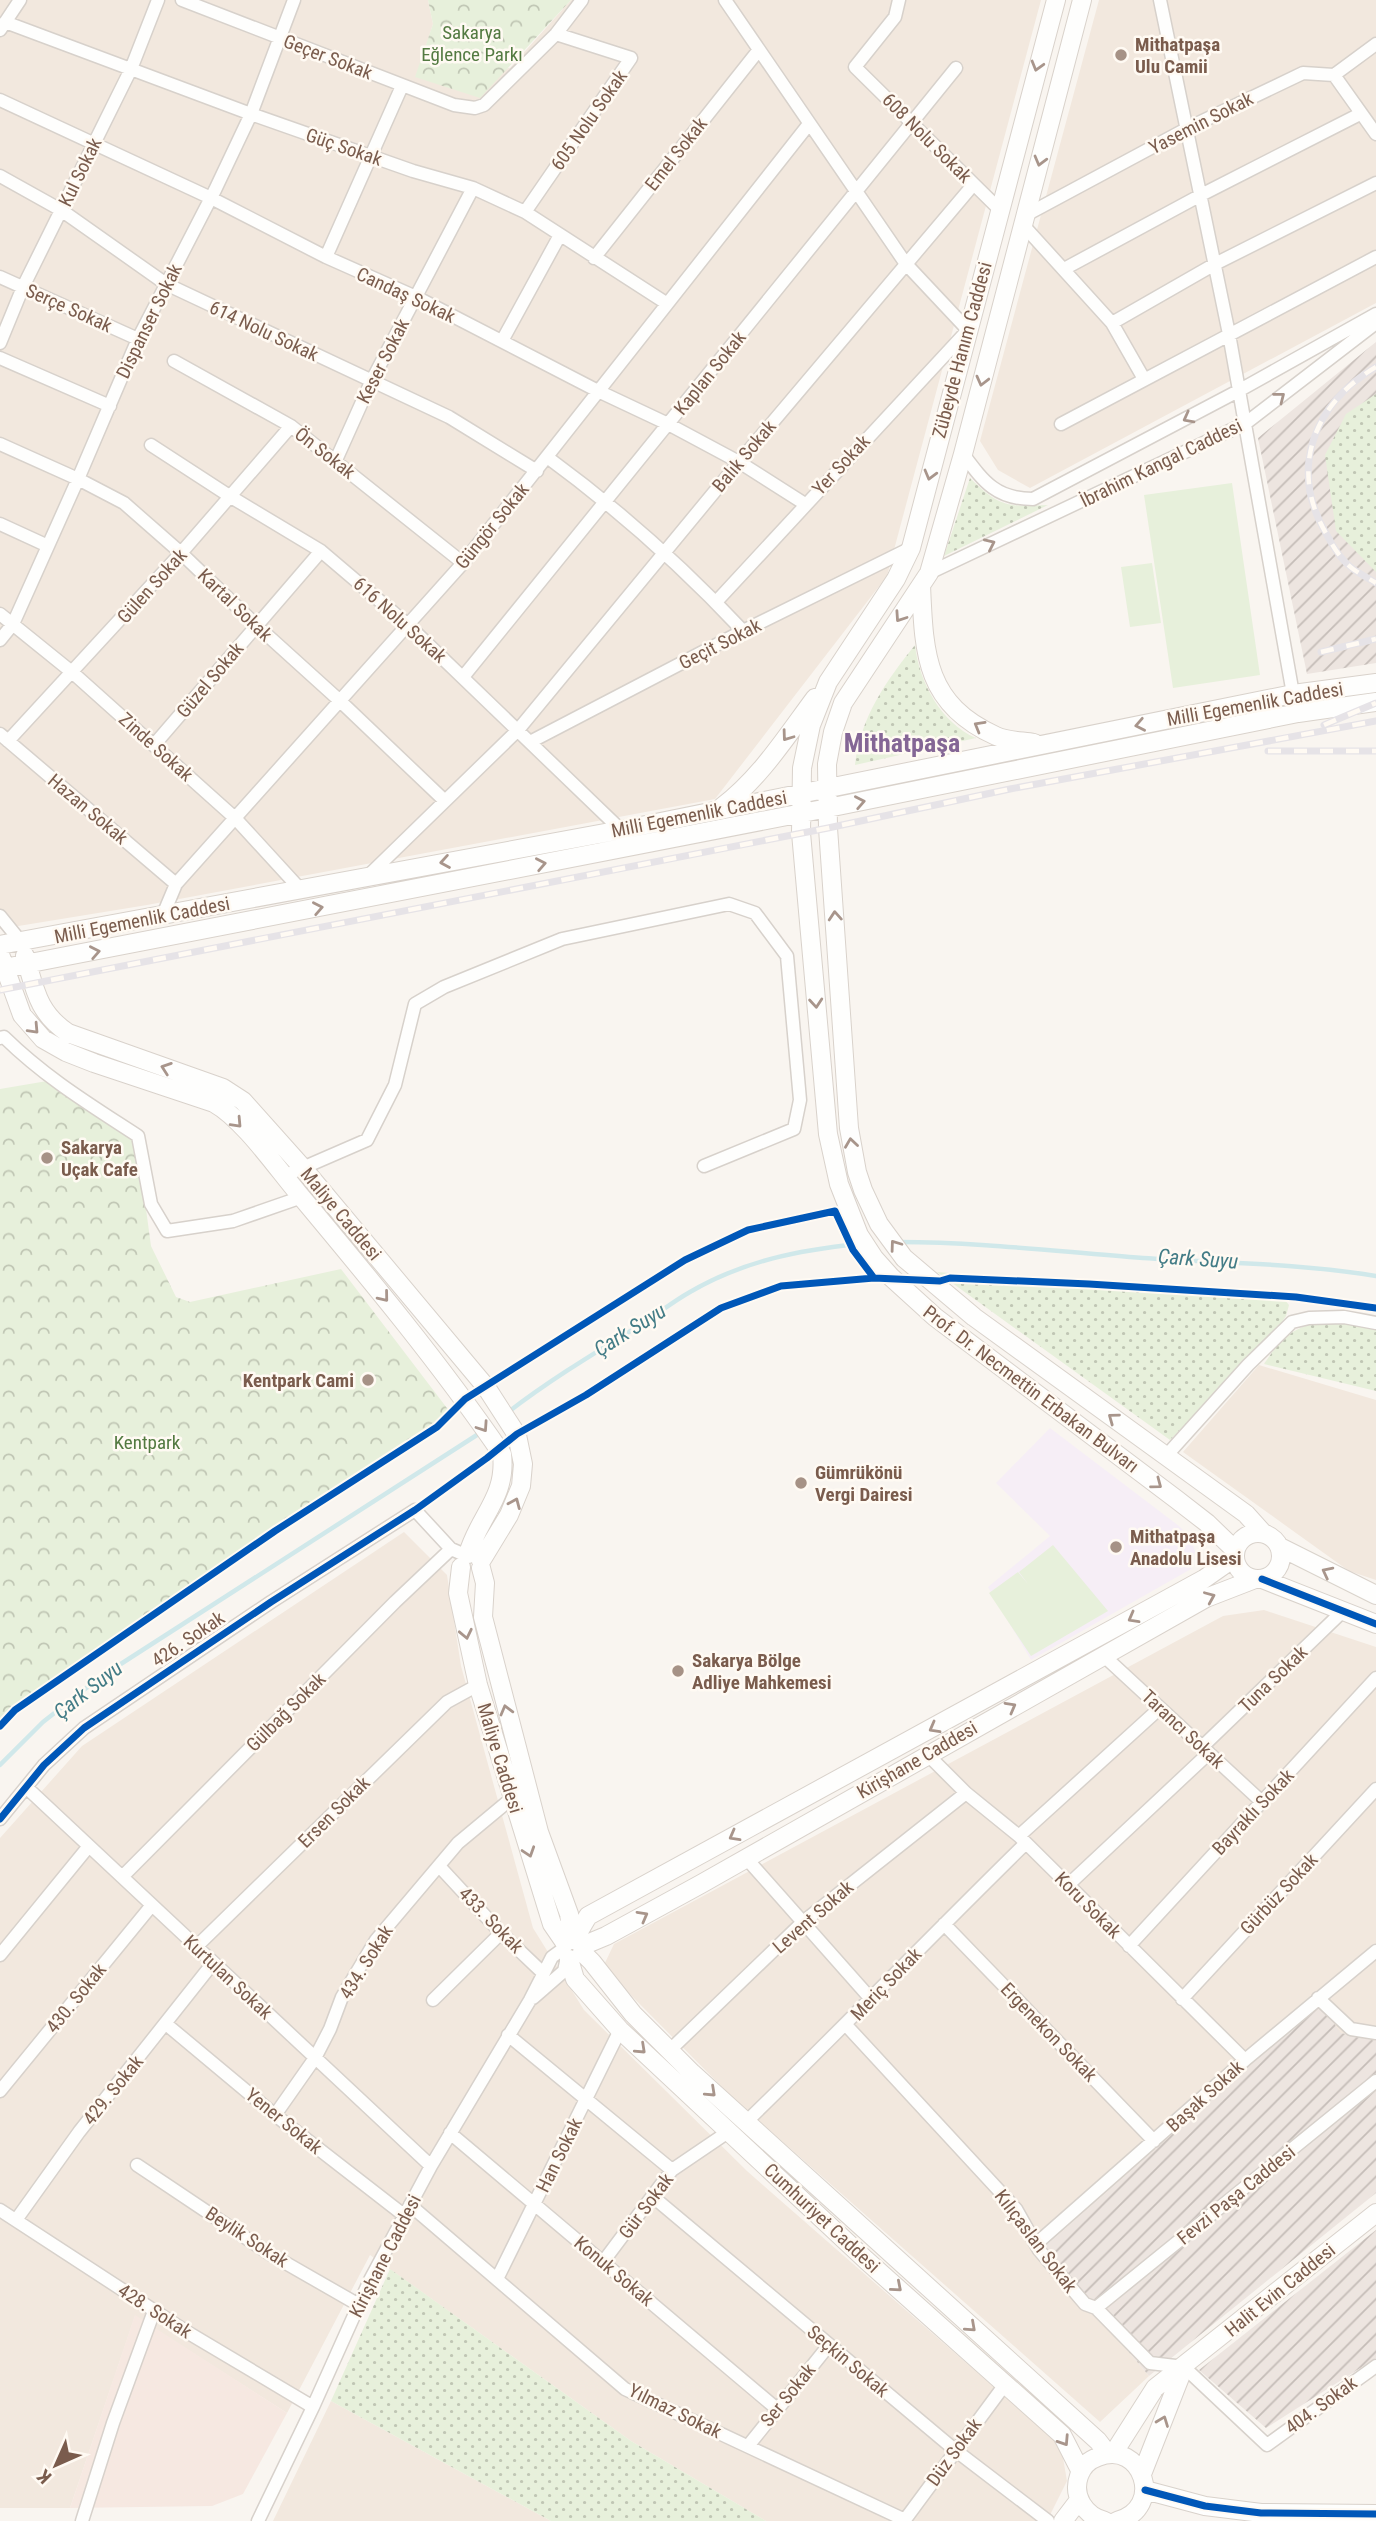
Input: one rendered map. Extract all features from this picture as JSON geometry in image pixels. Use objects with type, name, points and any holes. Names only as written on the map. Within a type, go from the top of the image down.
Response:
[{"type":"main road","name":"Zübeyde Hanım Caddesi","points":[[718,810],[741,792],[764,768],[828,682],[896,579],[911,548],[1056,0]]},
{"type":"main road","name":"Zübeyde Hanım Caddesi","points":[[1044,745],[998,737],[965,718],[944,698],[929,667],[923,624],[925,579],[963,454],[1082,0]]},
{"type":"main road","name":"Zübeyde Hanım Caddesi","points":[[828,788],[827,764],[833,732],[843,703],[925,579]]},
{"type":"main road","name":"Zübeyde Hanım Caddesi","points":[[800,794],[802,768],[811,725],[828,682]]},
{"type":"main road","name":"Milli Egemenlik Caddesi","points":[[0,945],[621,830],[1293,694],[1376,683]]},
{"type":"main road","name":"Milli Egemenlik Caddesi","points":[[2,964],[28,965],[1298,713],[1376,702]]},
{"type":"main road","name":"Prof. Dr. Necmettin Erbakan Bulvarı","points":[[828,788],[849,1128],[857,1172],[871,1208],[904,1258],[926,1278],[974,1317],[1246,1514],[1264,1534]]},
{"type":"main road","name":"Prof. Dr. Necmettin Erbakan Bulvarı","points":[[800,794],[801,833],[828,1134],[839,1184],[859,1234],[874,1258],[891,1277],[935,1317],[1176,1499],[1207,1524],[1235,1554]]},
{"type":"main road","name":"Maliye Caddesi","points":[[21,942],[36,997],[56,1025],[80,1038],[233,1093],[302,1167],[486,1387],[517,1435],[523,1464],[521,1486],[509,1515],[468,1559]]},
{"type":"main road","name":"Maliye Caddesi","points":[[2,964],[22,1015],[43,1039],[78,1057],[189,1094],[224,1109],[302,1197],[435,1359],[502,1454],[503,1468],[497,1497],[472,1540],[458,1594],[478,1685],[552,1924],[572,1948]]},
{"type":"main road","points":[[1259,1579],[1272,1575],[1278,1569],[1280,1547],[1276,1541],[1264,1534],[1250,1534],[1238,1543],[1235,1554],[1240,1571],[1245,1576],[1344,1610],[1376,1625]]},
{"type":"main road","points":[[1280,1547],[1376,1595]]},
{"type":"main road","name":"Kirişhane Caddesi","points":[[572,1948],[589,1916],[1180,1592],[1235,1554]]},
{"type":"main road","name":"Maliye Caddesi","points":[[468,1559],[485,1583],[483,1617],[492,1656],[539,1832],[569,1914],[572,1948]]},
{"type":"main road","name":"Kirişhane Caddesi","points":[[572,1948],[606,1936],[1206,1598],[1259,1579]]},
{"type":"main road","name":"Cumhuriyet Caddesi","points":[[572,1948],[575,1979],[620,2030],[866,2260],[1062,2435],[1081,2472]]},
{"type":"main road","name":"Cumhuriyet Caddesi","points":[[572,1948],[592,1962],[633,2014],[745,2123],[1111,2454],[1130,2460],[1143,2482]]},
{"type":"main road","name":"Halit Evin Caddesi","points":[[1111,2454],[1155,2388],[1376,2213]]},
{"type":"main road","name":"Halit Evin Caddesi","points":[[1120,2521],[1138,2509],[1143,2482],[1184,2367]]},
{"type":"main road","points":[[1105,2521],[1088,2513],[1079,2500],[1077,2486],[1081,2472],[1092,2459],[1111,2454]]},
{"type":"main road","points":[[1143,2482],[1205,2506],[1261,2514],[1376,2514]]},
{"type":"main road","points":[[1063,2521],[1079,2500]]},
{"type":"street","points":[[3,26],[20,0]]},
{"type":"street","name":"Kul Sokak","points":[[0,343],[23,287],[131,69],[158,0]]},
{"type":"street","name":"Geçer Sokak","points":[[182,0],[402,86],[454,105],[475,108],[484,105],[556,34]]},
{"type":"street","name":"Dispanser Sokak","points":[[0,640],[13,624],[138,339],[251,114],[294,0]]},
{"type":"street","points":[[556,34],[582,0]]},
{"type":"street","points":[[725,0],[906,264],[968,330]]},
{"type":"street","name":"608 Nolu Sokak","points":[[900,0],[895,17],[855,67],[999,209]]},
{"type":"street","points":[[1160,0],[1240,390],[1293,694]]},
{"type":"street","name":"Güç Sokak","points":[[3,26],[371,156],[473,188],[525,212],[666,303]]},
{"type":"street","name":"605 Nolu Sokak","points":[[525,212],[631,58],[556,34]]},
{"type":"street","points":[[1376,44],[1334,75],[1376,134]]},
{"type":"street","name":"Emel Sokak","points":[[594,258],[758,51]]},
{"type":"street","name":"Kaplan Sokak","points":[[463,677],[956,68]]},
{"type":"street","name":"Yasemin Sokak","points":[[1025,220],[1188,128],[1303,73],[1334,75]]},
{"type":"street","points":[[326,257],[402,86]]},
{"type":"street","name":"Candaş Sokak","points":[[0,100],[211,198],[668,424],[739,462],[805,504]]},
{"type":"street","points":[[1064,269],[1360,114]]},
{"type":"street","name":"Güngör Sokak","points":[[163,915],[176,884],[463,563],[809,124]]},
{"type":"street","name":"614 Nolu Sokak","points":[[0,176],[61,210],[166,284],[449,417],[537,471]]},
{"type":"street","points":[[1112,323],[1215,264],[1376,183]]},
{"type":"street","name":"Balık Sokak","points":[[518,730],[739,462],[973,185]]},
{"type":"street","name":"Keser Sokak","points":[[335,460],[371,382],[473,188]]},
{"type":"street","points":[[1025,220],[1112,323],[1144,379]]},
{"type":"street","points":[[502,341],[561,235]]},
{"type":"street","points":[[1060,424],[1376,257]]},
{"type":"street","name":"Serçe Sokak","points":[[0,276],[138,339]]},
{"type":"street","name":"İbrahim Kangal Caddesi","points":[[963,454],[994,490],[1017,499],[1033,499],[1240,390],[1376,314]]},
{"type":"street","name":"İbrahim Kangal Caddesi","points":[[925,579],[1246,423],[1376,323]]},
{"type":"street","name":"Yer Sokak","points":[[716,602],[968,330]]},
{"type":"street","points":[[0,358],[110,405]]},
{"type":"street","name":"Ön Sokak","points":[[174,361],[291,426],[463,563]]},
{"type":"street","name":"Gülen Sokak","points":[[4,737],[73,673],[291,426]]},
{"type":"street","name":"Kartal Sokak","points":[[0,444],[124,503],[181,553],[445,801]]},
{"type":"street","name":"616 Nolu Sokak","points":[[151,445],[321,551],[408,625],[621,830]]},
{"type":"street","points":[[547,457],[606,500],[716,602],[743,631]]},
{"type":"street","points":[[0,524],[48,546]]},
{"type":"street","name":"Geçit Sokak","points":[[530,742],[743,631],[911,548]]},
{"type":"street","name":"Güzel Sokak","points":[[154,745],[321,551]]},
{"type":"street","name":"Zinde Sokak","points":[[0,614],[73,673],[235,818],[301,890]]},
{"type":"street","points":[[368,876],[518,730]]},
{"type":"street","name":"Hazan Sokak","points":[[4,737],[176,884]]},
{"type":"street","points":[[284,1176],[367,1140],[395,1085],[415,1004],[444,987],[562,939],[729,904],[755,913],[787,956],[800,1100],[794,1129],[705,1166]]},
{"type":"street","points":[[0,916],[21,942]]},
{"type":"street","points":[[0,1038],[4,1037],[34,1067],[66,1090],[138,1136],[151,1204],[167,1231],[233,1221],[302,1197]]},
{"type":"street","points":[[1167,1456],[1248,1365],[1292,1322],[1309,1318],[1344,1317],[1376,1323]]},
{"type":"street","name":"426. Sokak","points":[[0,1819],[44,1765],[85,1728],[271,1602],[415,1510],[468,1559]]},
{"type":"street","name":"Gülbağ Sokak","points":[[122,1877],[395,1602],[468,1559]]},
{"type":"street","name":"Tuna Sokak","points":[[1068,1885],[1344,1610]]},
{"type":"street","name":"Tarancı Sokak","points":[[1104,1656],[1262,1802]]},
{"type":"street","name":"Bayraklı Sokak","points":[[1129,1946],[1376,1678]]},
{"type":"street","name":"Ersen Sokak","points":[[197,1947],[447,1702],[478,1685]]},
{"type":"street","name":"Meriç Sokak","points":[[745,2123],[846,2025],[1022,1840],[1160,1708]]},
{"type":"street","name":"Koru Sokak","points":[[927,1754],[966,1793],[1022,1840],[1245,2060]]},
{"type":"street","name":"Kurtulan Sokak","points":[[26,1787],[431,2166]]},
{"type":"street","name":"Gürbüz Sokak","points":[[1182,1998],[1376,1789]]},
{"type":"street","name":"Levent Sokak","points":[[669,2051],[803,1922],[966,1793]]},
{"type":"street","name":"434. Sokak","points":[[275,2115],[315,2058],[342,1997],[376,1940],[458,1843],[512,1798]]},
{"type":"street","points":[[0,1955],[89,1846]]},
{"type":"street","points":[[746,1857],[871,1999]]},
{"type":"street","name":"433. Sokak","points":[[439,1866],[501,1933],[543,1973]]},
{"type":"street","name":"430. Sokak","points":[[0,2091],[152,1905]]},
{"type":"street","name":"Ergenekon Sokak","points":[[944,1924],[1154,2141]]},
{"type":"street","points":[[433,2000],[501,1933]]},
{"type":"street","name":"Kirişhane Caddesi","points":[[258,2521],[359,2305],[431,2166],[530,2000],[552,1957],[572,1948]]},
{"type":"street","name":"Kirişhane Caddesi","points":[[530,2000],[564,1971],[572,1948]]},
{"type":"street","name":"Başak Sokak","points":[[1036,2244],[1245,2060],[1376,1951]]},
{"type":"street","name":"429. Sokak","points":[[16,2220],[79,2132],[213,1963]]},
{"type":"street","points":[[1318,1998],[1351,2029],[1376,2034]]},
{"type":"street","name":"Yener Sokak","points":[[166,2024],[275,2115],[407,2210]]},
{"type":"street","name":"Kılıçaslan Sokak","points":[[846,2025],[1016,2209],[1036,2244],[1085,2304],[1096,2308],[1150,2363],[1184,2367]]},
{"type":"street","name":"Han Sokak","points":[[497,2279],[620,2030]]},
{"type":"street","points":[[508,2035],[672,2170]]},
{"type":"street","name":"Fevzi Paşa Caddesi","points":[[1096,2308],[1376,2081]]},
{"type":"street","name":"Gür Sokak","points":[[603,2262],[672,2170],[728,2132]]},
{"type":"street","name":"Konuk Sokak","points":[[450,2133],[777,2409]]},
{"type":"street","name":"Beylik Sokak","points":[[137,2165],[270,2254],[359,2305]]},
{"type":"street","name":"Seçkin Sokak","points":[[652,2196],[955,2450],[1048,2521]]},
{"type":"street","name":"428. Sokak","points":[[0,2210],[154,2311],[313,2407]]},
{"type":"street","name":"Yılmaz Sokak","points":[[407,2210],[497,2279],[625,2389],[904,2520]]},
{"type":"street","points":[[82,2521],[113,2423],[154,2311]]},
{"type":"street","name":"Ser Sokak","points":[[748,2446],[829,2345]]},
{"type":"street","name":"404. Sokak","points":[[1184,2367],[1267,2445],[1376,2366]]},
{"type":"street","name":"Düz Sokak","points":[[904,2520],[1006,2383]]},
{"type":"shaded area","points":[[0,0],[428,0],[433,24],[416,77],[510,68],[571,0],[1041,0],[887,576],[715,799],[147,905],[0,929]]},
{"type":"shaded area","points":[[1099,0],[1376,0],[1376,303],[1030,488],[998,470],[980,441]]},
{"type":"shaded area","points":[[1376,342],[1376,663],[1307,674],[1258,438]]},
{"type":"shaded area","points":[[1259,1365],[1376,1400],[1376,1580],[1349,1571],[1183,1452]]},
{"type":"shaded area","name":"Mithatpaşa Anadolu Lisesi","points":[[1050,1428],[1179,1526],[1190,1537],[1195,1551],[1191,1569],[1031,1660],[988,1587],[1050,1536],[996,1483]]},
{"type":"shaded area","points":[[404,1532],[447,1575],[461,1666],[533,1928],[584,2010],[747,2171],[1061,2446],[1067,2481],[1047,2521],[766,2521],[631,2441],[370,2255],[287,2413],[135,2316],[70,2508],[0,2508],[0,1838],[82,1746]]},
{"type":"shaded area","points":[[1264,1610],[1376,1647],[1376,2041],[1340,2033],[1320,2005],[1042,2249],[1149,2376],[1100,2422],[733,2098],[603,1967],[614,1944],[1223,1616]]},
{"type":"shaded area","points":[[1320,2004],[1341,2033],[1376,2041],[1376,2193],[1149,2376],[1042,2249]]},
{"type":"shaded area","points":[[1376,2230],[1376,2358],[1266,2428],[1199,2370]]},
{"type":"shaded area","points":[[135,2315],[287,2413],[243,2494],[212,2506],[70,2508]]},
{"type":"shaded area","points":[[331,2401],[551,2521],[273,2521]]},
{"type":"green space","name":"Sakarya Eğlence Parkı","points":[[428,0],[571,0],[480,98],[415,77],[433,24]]},
{"type":"green space","points":[[1376,394],[1376,572],[1336,531],[1325,455],[1346,414]]},
{"type":"green space","points":[[970,478],[989,495],[1005,503],[1023,506],[1048,505],[944,556]]},
{"type":"green space","points":[[1232,483],[1260,675],[1173,688],[1144,495]]},
{"type":"green space","points":[[1152,563],[1161,623],[1130,627],[1121,567]]},
{"type":"green space","points":[[915,645],[921,673],[934,700],[952,722],[976,738],[855,765],[862,731],[876,701]]},
{"type":"green space","name":"Kentpark","points":[[53,1080],[136,1135],[151,1246],[176,1297],[190,1302],[341,1269],[453,1416],[275,1531],[15,1710],[0,1725],[0,1089]]},
{"type":"green space","points":[[937,1272],[1284,1299],[1289,1305],[1286,1316],[1277,1329],[1170,1440]]},
{"type":"green space","points":[[1337,1321],[1376,1330],[1376,1391],[1264,1364],[1279,1344],[1294,1331],[1313,1324]]},
{"type":"green space","points":[[1053,1545],[1108,1611],[1031,1656],[989,1593],[1018,1572],[1028,1584],[1019,1572]]},
{"type":"green space","points":[[390,2269],[631,2441],[766,2521],[551,2521],[331,2401]]},
{"type":"waterway","name":"Çark Suyu","points":[[899,1242],[991,1245],[1143,1258],[1289,1266],[1376,1276]]},
{"type":"waterway","name":"Çark Suyu","points":[[507,1413],[684,1295],[710,1281],[772,1259],[859,1244]]},
{"type":"waterway","name":"Çark Suyu","points":[[0,1765],[43,1722],[99,1678],[480,1433]]},
{"type":"railway","points":[[1376,367],[1354,382],[1336,400],[1313,440],[1309,463],[1309,487],[1315,511],[1329,540],[1349,566],[1376,583]]},
{"type":"railway","points":[[1321,652],[1376,639]]},
{"type":"railway","points":[[1324,725],[1376,703]]},
{"type":"railway","points":[[0,990],[828,828],[1010,789],[1376,721]]},
{"type":"railway","points":[[1268,751],[1376,751]]},
{"type":"cycle path","points":[[0,1726],[15,1710],[275,1531],[437,1427],[465,1399],[685,1260],[748,1230],[835,1211],[853,1250],[874,1278]]},
{"type":"cycle path","points":[[0,1819],[44,1765],[84,1728],[271,1602],[415,1510],[517,1434],[586,1395],[721,1308],[781,1286],[874,1278],[940,1281],[950,1278],[1089,1284],[1296,1297],[1376,1308]]},
{"type":"cycle path","points":[[1262,1579],[1376,1624]]},
{"type":"cycle path","points":[[1145,2490],[1205,2506],[1261,2513],[1376,2514]]},
{"type":"place","name":"Mithatpaşa Ulu Camii","points":[[1121,55]]},
{"type":"place","name":"Sakarya Uçak Cafe","points":[[47,1158]]},
{"type":"place","name":"Kentpark Cami","points":[[368,1380]]},
{"type":"place","name":"Gümrükönü Vergi Dairesi","points":[[801,1483]]},
{"type":"place","name":"Mithatpaşa Anadolu Lisesi","points":[[1116,1547]]},
{"type":"place","name":"Sakarya Bölge Adliye Mahkemesi","points":[[678,1671]]},
{"type":"district","name":"Mithatpaşa","points":[[902,743]]}]
